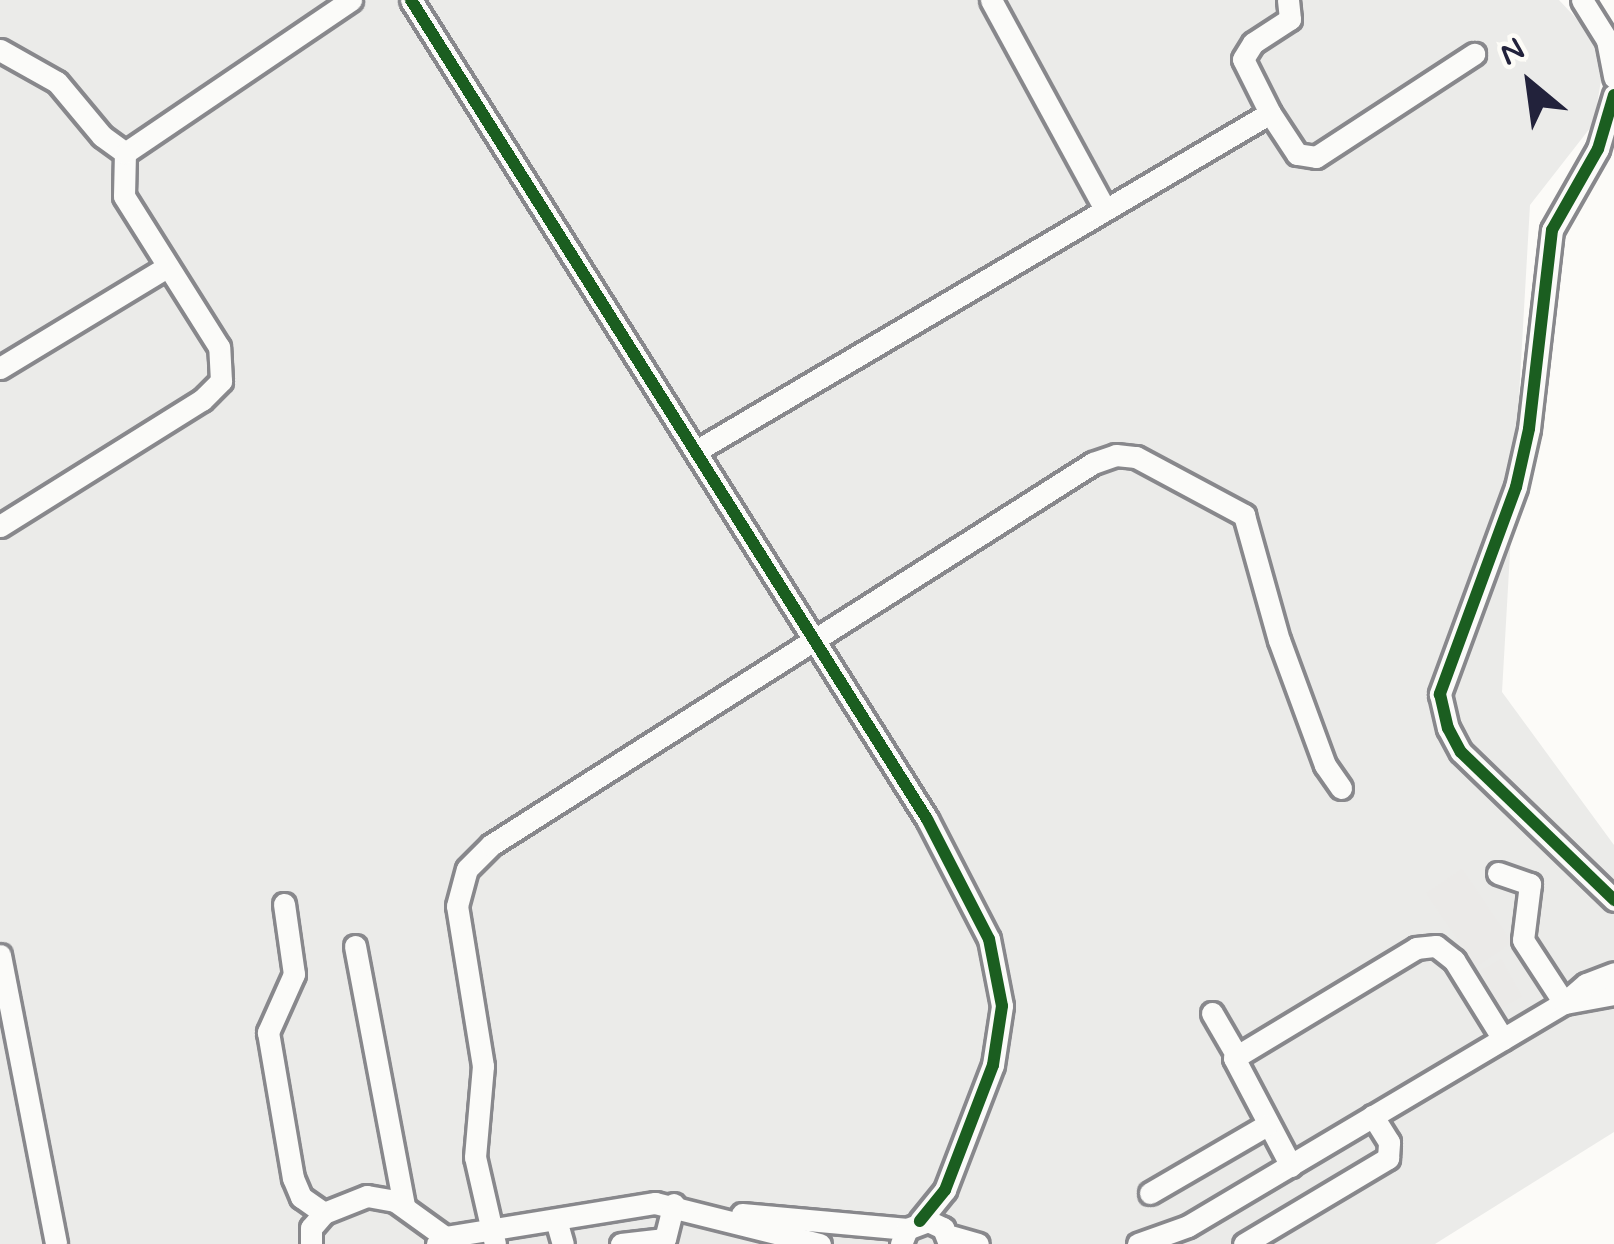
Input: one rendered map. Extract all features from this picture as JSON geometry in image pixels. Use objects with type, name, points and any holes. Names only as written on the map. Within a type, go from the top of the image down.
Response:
[{"type":"street","points":[[124,153],[351,0]]},
{"type":"street","points":[[410,0],[965,886],[999,971],[1002,1006],[993,1065],[928,1234]]},
{"type":"street","points":[[991,0],[1104,207]]},
{"type":"street","points":[[1288,0],[1289,19],[1253,43],[1243,59],[1297,154],[1309,158],[1474,54]]},
{"type":"street","points":[[1582,0],[1607,40],[1614,76]]},
{"type":"street","points":[[0,50],[57,82],[102,136],[124,153]]},
{"type":"street","points":[[1614,95],[1598,149],[1552,230],[1529,429],[1516,487],[1440,694],[1448,728],[1464,755],[1614,900]]},
{"type":"street","points":[[696,451],[1270,113]]},
{"type":"street","points":[[0,526],[202,400],[221,381],[219,347],[124,196],[124,153]]},
{"type":"street","points":[[0,368],[167,267]]},
{"type":"street","points":[[493,1237],[475,1157],[482,1066],[457,906],[466,869],[491,845],[1093,464],[1116,455],[1136,457],[1244,515],[1279,640],[1325,765],[1341,788]]},
{"type":"street","points":[[1498,873],[1530,884],[1522,940],[1564,1003]]},
{"type":"street","points":[[284,904],[294,974],[268,1032],[293,1178],[301,1197],[324,1213]]},
{"type":"street","points":[[1291,1166],[1234,1065],[1237,1056],[1423,945],[1436,946],[1454,960],[1503,1039]]},
{"type":"street","points":[[355,946],[404,1206]]},
{"type":"street","points":[[0,955],[52,1243]]},
{"type":"street","points":[[1138,1244],[1171,1235],[1564,1003],[1586,984],[1614,973]]},
{"type":"street","points":[[1564,1003],[1614,994]]},
{"type":"street","points":[[1212,1013],[1237,1056]]},
{"type":"street","points":[[1244,1244],[1388,1158],[1390,1148],[1373,1116]]},
{"type":"street","points":[[1150,1193],[1267,1125]]},
{"type":"street","points":[[311,1244],[310,1228],[324,1213],[367,1196],[404,1206],[454,1240],[674,1204],[820,1244]]},
{"type":"street","points":[[621,1244],[665,1239],[674,1204]]},
{"type":"street","points":[[700,1211],[928,1234],[978,1244]]},
{"type":"street","points":[[511,1244],[548,1221]]},
{"type":"street","points":[[548,1221],[563,1244]]},
{"type":"shaded area","points":[[0,0],[1559,0],[1606,50],[1594,123],[1530,205],[1502,692],[1614,845],[1614,1132],[1435,1244],[0,1244]]},
{"type":"shaded area","points":[[1462,869],[1512,943],[1476,967],[1426,893]]},
{"type":"shaded area","points":[[1501,959],[1522,997],[1502,1008],[1481,970]]},
{"type":"cycle path","points":[[411,0],[927,819],[989,939],[1002,1006],[993,1065],[945,1190],[920,1221]]},
{"type":"cycle path","points":[[1614,95],[1598,149],[1552,230],[1529,429],[1516,487],[1440,694],[1448,728],[1461,752],[1614,900]]}]
